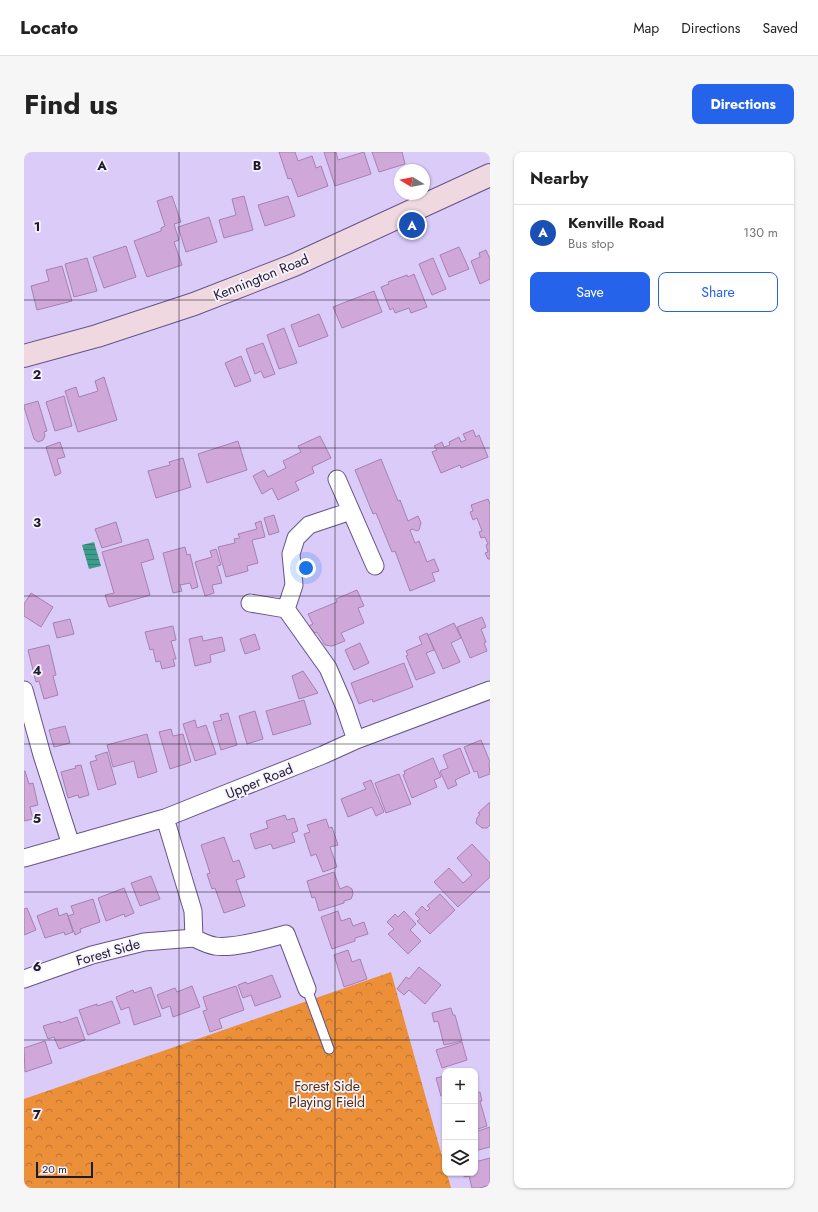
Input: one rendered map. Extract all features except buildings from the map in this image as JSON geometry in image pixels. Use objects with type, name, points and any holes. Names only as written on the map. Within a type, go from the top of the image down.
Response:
[{"type":"street","name":"Kennington Road","points":[[24,356],[97,336],[194,304],[294,265],[490,175]]},
{"type":"street","points":[[337,479],[374,566]]},
{"type":"street","points":[[286,609],[294,585],[291,554],[296,538],[309,525],[351,511]]},
{"type":"street","points":[[250,603],[286,609],[328,668],[344,704],[356,740]]},
{"type":"street","points":[[24,690],[42,755],[71,845]]},
{"type":"street","name":"Upper Road","points":[[24,858],[165,818],[323,755],[356,740],[489,692]]},
{"type":"street","points":[[165,818],[193,911],[194,938]]},
{"type":"street","name":"Forest Side","points":[[24,979],[92,956],[144,942],[194,938],[215,946],[232,946],[267,940],[286,934],[307,988]]},
{"type":"lane","points":[[307,988],[329,1049]]},
{"type":"green space","name":"Forest Side Playing Field","points":[[391,972],[442,1156],[442,1176],[448,1176],[451,1188],[24,1188],[24,1099]]},
{"type":"shaded area","points":[[94,542],[101,566],[89,569],[82,545]]},
{"type":"place","name":"Kenville Road","points":[[412,225]]}]
